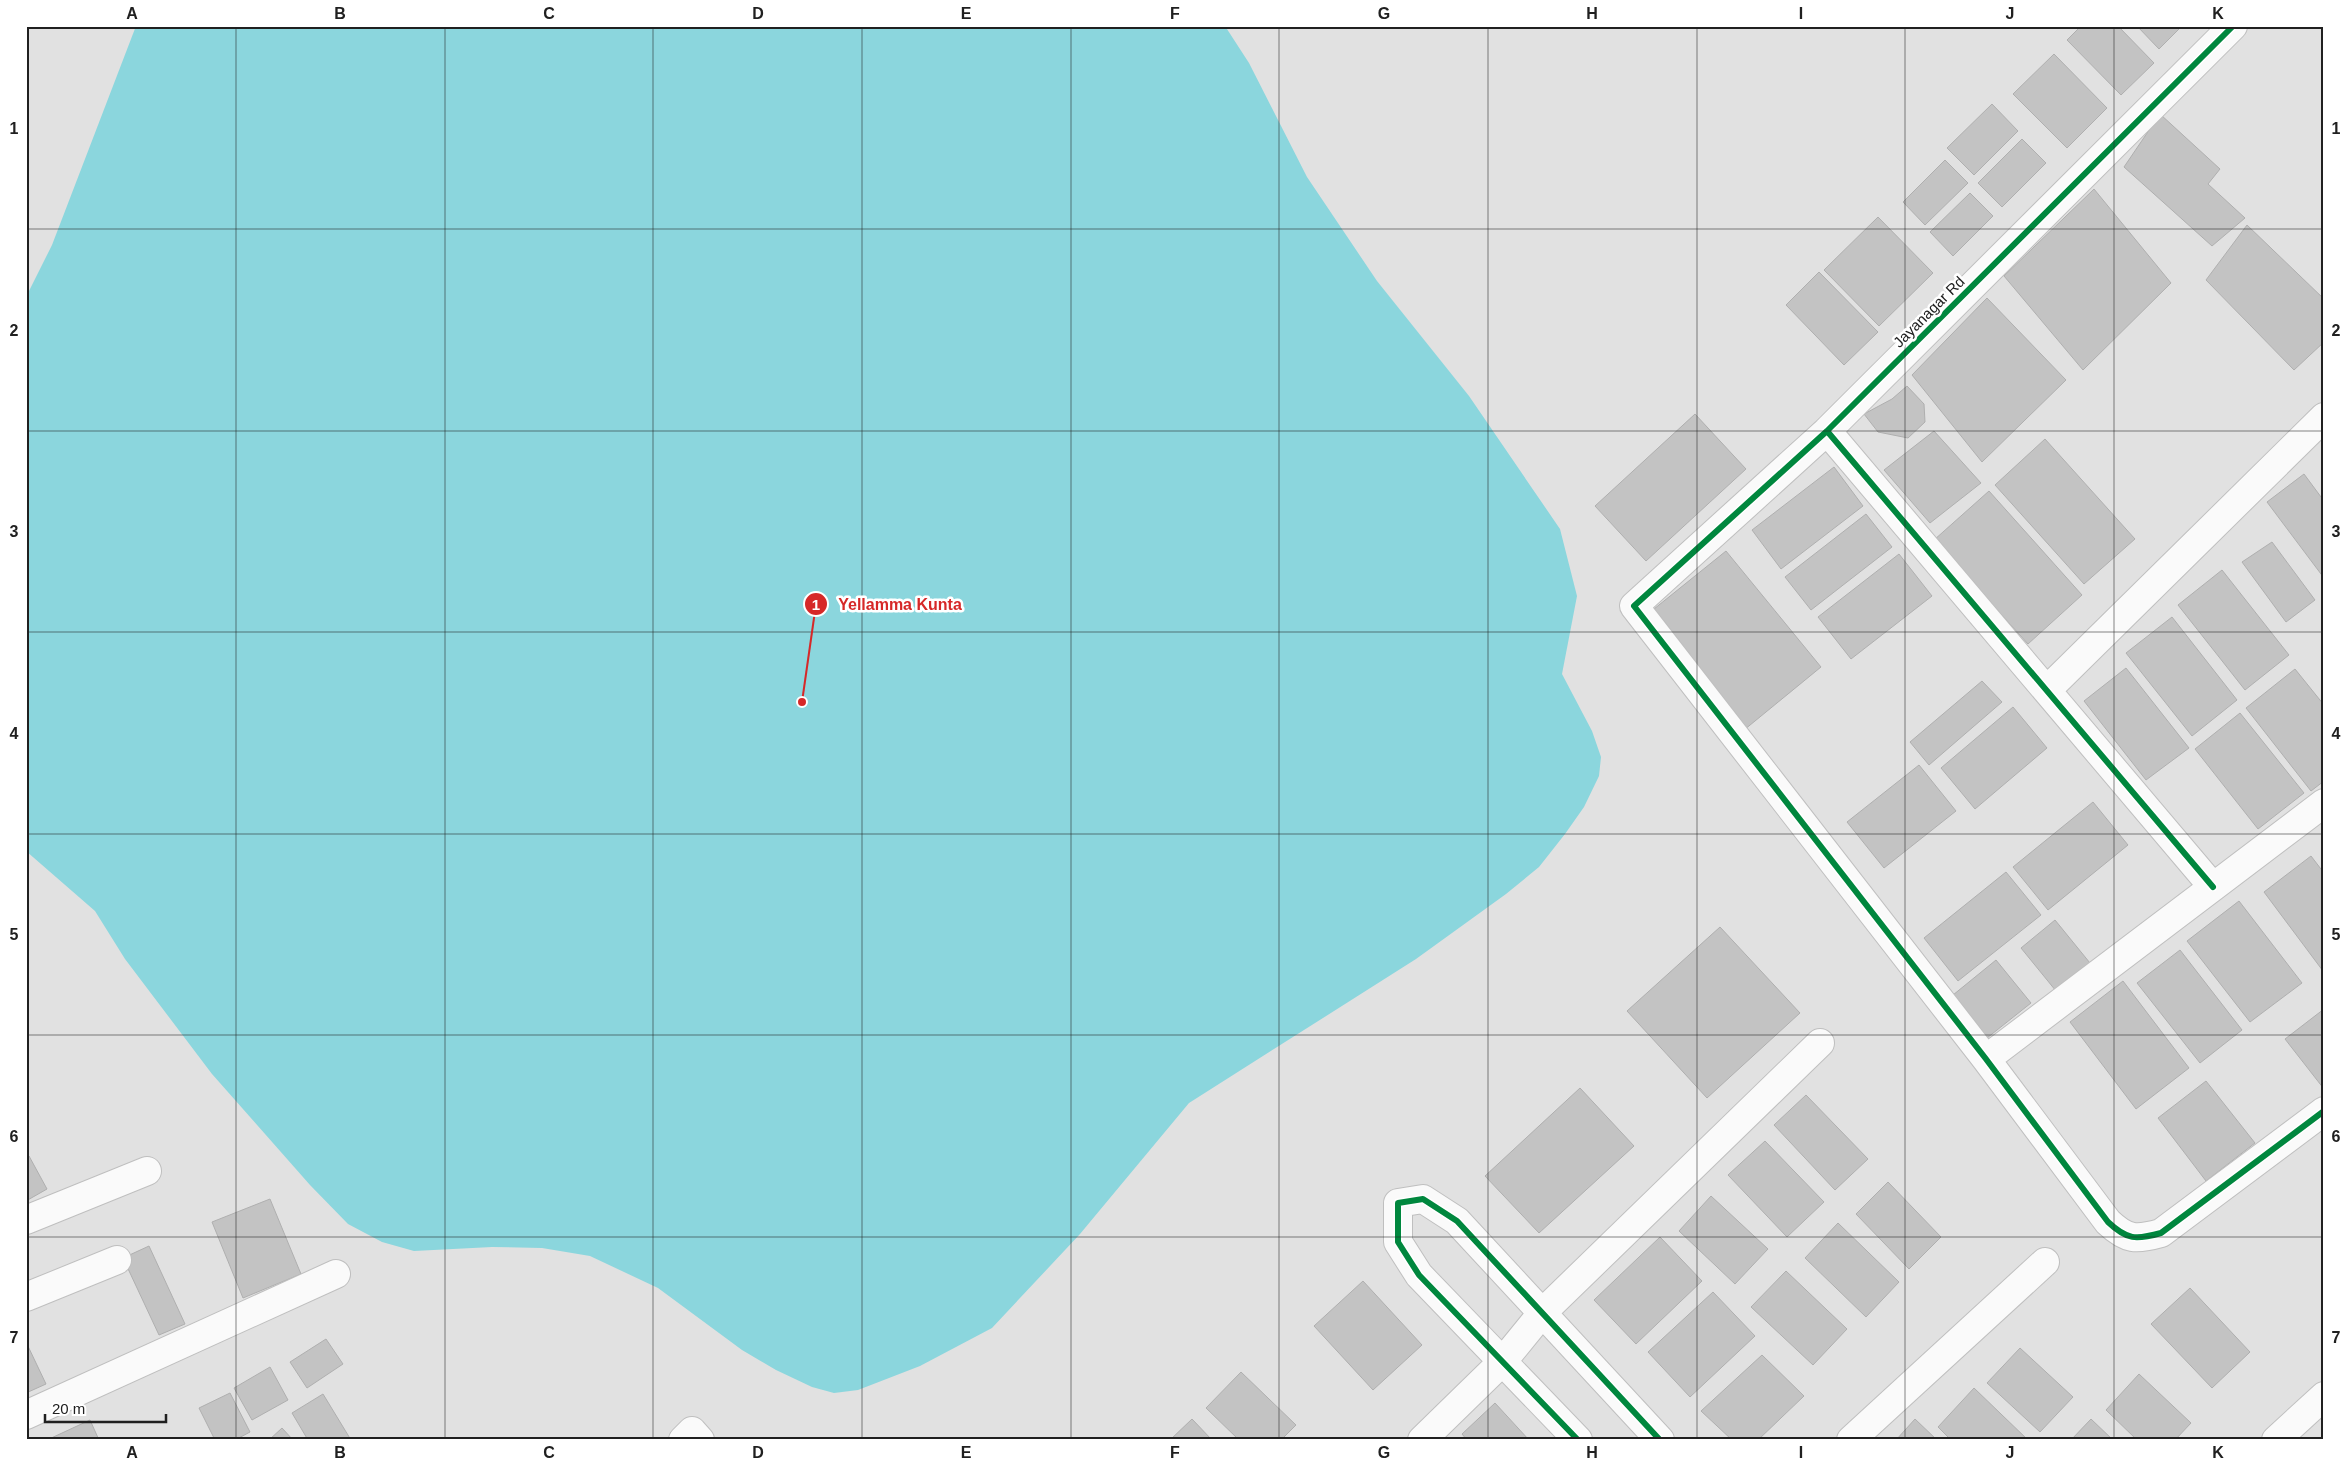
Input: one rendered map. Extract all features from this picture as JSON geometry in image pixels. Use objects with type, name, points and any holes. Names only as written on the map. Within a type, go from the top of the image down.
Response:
[{"type":"street","name":"Jayanagar Rd","points":[[1986,1059],[1634,606],[1827,431],[2233,26]]},
{"type":"street","points":[[2047,690],[2324,417]]},
{"type":"street","points":[[1827,431],[2214,887]]},
{"type":"street","points":[[2324,803],[1986,1059],[2108,1222],[2122,1235],[2142,1238],[2161,1233],[2324,1111]]},
{"type":"street","points":[[1422,1440],[1503,1361],[1543,1312],[1820,1043]]},
{"type":"street","points":[[26,1220],[147,1172]]},
{"type":"street","points":[[1578,1440],[1419,1274],[1398,1242],[1398,1203],[1423,1199],[1457,1221],[1660,1440]]},
{"type":"street","points":[[26,1297],[117,1260]]},
{"type":"street","points":[[1852,1440],[2045,1262]]},
{"type":"street","points":[[26,1414],[336,1274]]},
{"type":"street","points":[[2276,1440],[2324,1396]]},
{"type":"street","points":[[683,1440],[692,1431],[700,1440]]},
{"type":"water","points":[[136,26],[1225,26],[1249,63],[1307,177],[1377,281],[1469,396],[1560,529],[1577,596],[1562,674],[1592,731],[1601,757],[1599,776],[1584,807],[1539,867],[1506,894],[1416,959],[1189,1103],[1080,1234],[992,1328],[920,1366],[858,1390],[834,1393],[812,1387],[776,1370],[742,1350],[658,1288],[590,1256],[542,1248],[492,1247],[414,1251],[382,1242],[348,1224],[310,1185],[212,1074],[125,959],[95,911],[26,851],[26,297],[52,245]]},
{"type":"building","points":[[2081,26],[2118,26],[2154,63],[2121,95],[2067,40]]},
{"type":"building","points":[[2137,26],[2182,26],[2159,49]]},
{"type":"building","points":[[2054,54],[2107,108],[2067,148],[2013,94]]},
{"type":"building","points":[[1992,104],[2018,131],[1974,175],[1947,148]]},
{"type":"building","points":[[2160,114],[2220,169],[2208,184],[2245,218],[2212,246],[2124,167]]},
{"type":"building","points":[[2022,139],[2046,163],[2002,207],[1978,183]]},
{"type":"building","points":[[1945,160],[1968,183],[1925,225],[1903,202]]},
{"type":"building","points":[[2094,189],[2171,283],[2083,370],[2004,276]]},
{"type":"building","points":[[1970,193],[1993,216],[1953,256],[1930,232]]},
{"type":"building","points":[[1878,217],[1933,273],[1879,326],[1824,270]]},
{"type":"building","points":[[2247,225],[2324,299],[2324,342],[2294,370],[2206,280]]},
{"type":"building","points":[[1819,272],[1878,332],[1844,365],[1786,305]]},
{"type":"building","points":[[1987,298],[2066,380],[1982,462],[1912,375]]},
{"type":"building","points":[[1907,386],[1924,404],[1925,422],[1908,438],[1878,432],[1864,414],[1892,399]]},
{"type":"building","points":[[1695,414],[1746,469],[1646,561],[1595,506]]},
{"type":"building","points":[[1934,431],[1981,483],[1930,523],[1884,470]]},
{"type":"building","points":[[2045,439],[2135,539],[2084,584],[1995,485]]},
{"type":"building","points":[[1834,467],[1863,506],[1781,569],[1752,530]]},
{"type":"building","points":[[2304,474],[2324,501],[2324,578],[2267,502]]},
{"type":"building","points":[[1989,491],[2082,595],[2028,644],[1934,540]]},
{"type":"building","points":[[1866,514],[1892,547],[1811,610],[1785,577]]},
{"type":"building","points":[[2272,542],[2315,600],[2286,622],[2242,562]]},
{"type":"building","points":[[1726,551],[1821,667],[1744,730],[1649,613]]},
{"type":"building","points":[[1899,554],[1932,596],[1851,659],[1818,617]]},
{"type":"building","points":[[2222,570],[2289,655],[2245,690],[2178,605]]},
{"type":"building","points":[[2172,617],[2237,700],[2192,736],[2126,653]]},
{"type":"building","points":[[2126,668],[2189,748],[2146,780],[2084,701]]},
{"type":"building","points":[[2295,669],[2324,705],[2324,781],[2311,791],[2246,708]]},
{"type":"building","points":[[1982,681],[2002,702],[1929,765],[1910,742]]},
{"type":"building","points":[[2013,707],[2047,748],[1975,809],[1941,768]]},
{"type":"building","points":[[2240,713],[2304,793],[2258,829],[2195,749]]},
{"type":"building","points":[[1919,765],[1956,811],[1884,868],[1847,822]]},
{"type":"building","points":[[2093,802],[2128,845],[2048,910],[2013,867]]},
{"type":"building","points":[[2311,856],[2324,873],[2323,971],[2264,892]]},
{"type":"building","points":[[2006,872],[2041,915],[1958,981],[1924,938]]},
{"type":"building","points":[[2239,901],[2302,983],[2250,1022],[2187,941]]},
{"type":"building","points":[[2055,920],[2090,963],[2056,991],[2021,948]]},
{"type":"building","points":[[1720,927],[1800,1013],[1707,1098],[1627,1011]]},
{"type":"building","points":[[2180,950],[2242,1030],[2200,1063],[2137,983]]},
{"type":"building","points":[[1996,960],[2031,1003],[1987,1038],[1953,995]]},
{"type":"building","points":[[2123,981],[2189,1068],[2136,1109],[2070,1022]]},
{"type":"building","points":[[2324,1009],[2324,1089],[2285,1039]]},
{"type":"building","points":[[2206,1081],[2255,1143],[2206,1181],[2158,1118]]},
{"type":"building","points":[[1580,1088],[1634,1146],[1539,1233],[1485,1176]]},
{"type":"building","points":[[1806,1095],[1868,1159],[1835,1190],[1774,1125]]},
{"type":"building","points":[[1765,1141],[1824,1202],[1787,1237],[1728,1175]]},
{"type":"building","points":[[29,1156],[47,1189],[26,1201],[26,1157]]},
{"type":"building","points":[[1888,1182],[1941,1237],[1909,1269],[1856,1214]]},
{"type":"building","points":[[1711,1196],[1768,1249],[1735,1284],[1679,1231]]},
{"type":"building","points":[[270,1199],[301,1274],[243,1298],[212,1222]]},
{"type":"building","points":[[1838,1223],[1899,1282],[1866,1317],[1805,1258]]},
{"type":"building","points":[[1660,1237],[1702,1281],[1636,1344],[1594,1300]]},
{"type":"building","points":[[149,1246],[185,1324],[159,1335],[123,1258]]},
{"type":"building","points":[[1786,1271],[1847,1329],[1813,1365],[1751,1307]]},
{"type":"building","points":[[1363,1281],[1422,1345],[1373,1390],[1314,1326]]},
{"type":"building","points":[[2190,1288],[2250,1352],[2212,1388],[2151,1324]]},
{"type":"building","points":[[1713,1292],[1755,1336],[1690,1397],[1648,1352]]},
{"type":"building","points":[[326,1339],[343,1364],[307,1388],[290,1362]]},
{"type":"building","points":[[26,1342],[46,1384],[26,1393]]},
{"type":"building","points":[[2020,1348],[2073,1397],[2040,1432],[1987,1383]]},
{"type":"building","points":[[1762,1355],[1804,1396],[1758,1440],[1732,1440],[1701,1411]]},
{"type":"building","points":[[270,1367],[288,1400],[252,1420],[234,1388]]},
{"type":"building","points":[[1241,1372],[1296,1425],[1281,1440],[1239,1440],[1206,1408]]},
{"type":"building","points":[[2139,1374],[2191,1423],[2175,1440],[2137,1440],[2106,1410]]},
{"type":"building","points":[[1974,1388],[2028,1440],[1951,1440],[1938,1427]]},
{"type":"building","points":[[230,1393],[250,1432],[235,1440],[215,1440],[199,1408]]},
{"type":"building","points":[[323,1394],[351,1440],[308,1440],[292,1413]]},
{"type":"building","points":[[1495,1403],[1529,1440],[1467,1440],[1462,1434]]},
{"type":"building","points":[[1192,1419],[1212,1440],[1170,1440]]},
{"type":"building","points":[[1915,1419],[1937,1440],[1896,1440]]},
{"type":"building","points":[[2091,1419],[2113,1440],[2071,1440]]},
{"type":"building","points":[[90,1420],[99,1440],[47,1440]]},
{"type":"building","points":[[282,1428],[293,1440],[269,1440]]},
{"type":"cycle path","points":[[2233,26],[1827,431],[1634,606],[1986,1059],[2108,1222],[2115,1228],[2132,1237],[2145,1237],[2161,1233],[2324,1111]]},
{"type":"cycle path","points":[[1827,431],[2213,887]]},
{"type":"cycle path","points":[[1578,1440],[1419,1275],[1398,1242],[1398,1203],[1423,1199],[1457,1221],[1660,1440]]},
{"type":"place","name":"Yellamma Kunta","points":[[802,702]]}]
